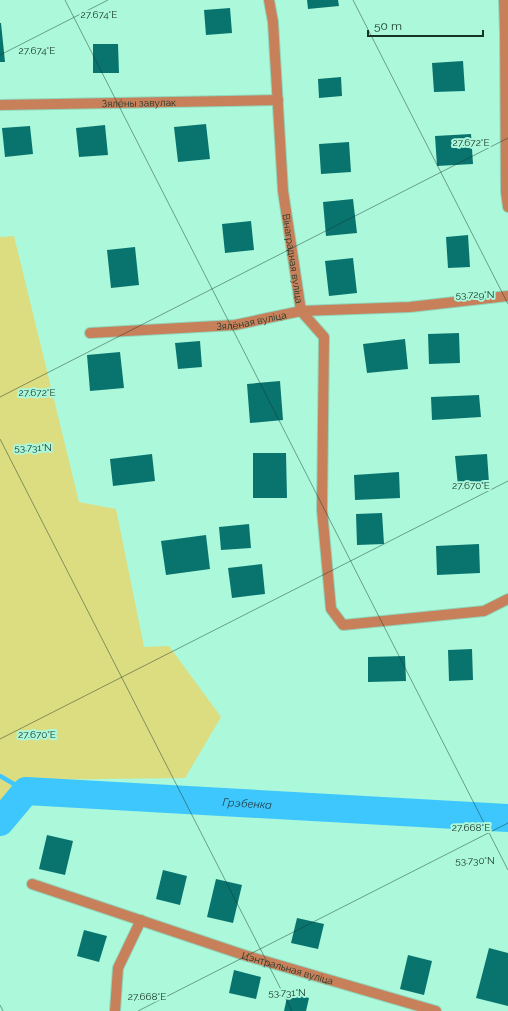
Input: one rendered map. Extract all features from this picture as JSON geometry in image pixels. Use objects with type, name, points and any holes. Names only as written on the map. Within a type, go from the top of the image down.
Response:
[{"type":"street","name":"Вінаградная вуліца","points":[[269,0],[273,22],[283,191],[301,311],[324,337],[322,510],[331,609],[343,625],[484,611],[508,599]]},
{"type":"street","points":[[504,0],[506,192],[508,207]]},
{"type":"street","name":"Зялёны завулак","points":[[0,105],[278,100]]},
{"type":"street","name":"Зялёная вуліца","points":[[90,333],[235,325],[301,311],[410,308],[508,296]]},
{"type":"street","name":"Цэнтральная вуліца","points":[[32,884],[244,955],[436,1011]]},
{"type":"street","points":[[115,1011],[118,968],[141,920]]},
{"type":"shaded area","points":[[14,236],[79,502],[116,509],[144,647],[169,646],[221,717],[185,778],[20,780],[0,816],[0,237]]},
{"type":"building","points":[[307,0],[338,0],[339,6],[308,9]]},
{"type":"building","points":[[230,8],[232,33],[206,35],[204,10]]},
{"type":"building","points":[[1,23],[5,62],[0,62]]},
{"type":"building","points":[[93,44],[118,44],[119,73],[93,73]]},
{"type":"building","points":[[463,61],[465,91],[434,92],[432,63]]},
{"type":"building","points":[[341,77],[342,96],[319,98],[318,79]]},
{"type":"building","points":[[206,124],[210,159],[178,162],[174,127]]},
{"type":"building","points":[[105,125],[108,155],[79,157],[76,128]]},
{"type":"building","points":[[30,126],[33,154],[5,157],[2,128]]},
{"type":"building","points":[[471,134],[473,164],[437,166],[435,136]]},
{"type":"building","points":[[349,142],[351,172],[321,174],[319,144]]},
{"type":"building","points":[[353,199],[357,233],[326,236],[323,202]]},
{"type":"building","points":[[251,221],[254,250],[225,253],[222,224]]},
{"type":"building","points":[[468,235],[470,267],[448,268],[446,237]]},
{"type":"building","points":[[135,247],[139,285],[111,288],[107,250]]},
{"type":"building","points":[[353,258],[357,293],[329,296],[325,261]]},
{"type":"building","points":[[459,333],[460,363],[429,364],[428,334]]},
{"type":"building","points":[[405,339],[408,369],[367,373],[363,344]]},
{"type":"building","points":[[200,341],[202,367],[178,369],[175,343]]},
{"type":"building","points":[[120,352],[124,388],[90,391],[87,355]]},
{"type":"building","points":[[280,381],[283,420],[250,423],[247,384]]},
{"type":"building","points":[[479,395],[481,417],[432,420],[431,397]]},
{"type":"building","points":[[253,453],[286,453],[287,498],[253,498]]},
{"type":"building","points":[[152,454],[155,481],[113,486],[110,459]]},
{"type":"building","points":[[487,454],[489,483],[458,486],[455,456]]},
{"type":"building","points":[[399,472],[400,498],[355,500],[354,475]]},
{"type":"building","points":[[382,513],[384,544],[357,545],[356,514]]},
{"type":"building","points":[[249,524],[251,548],[221,550],[219,527]]},
{"type":"building","points":[[206,535],[210,569],[166,575],[161,541]]},
{"type":"building","points":[[479,544],[480,573],[437,575],[436,546]]},
{"type":"building","points":[[262,564],[265,594],[232,598],[228,568]]},
{"type":"building","points":[[472,649],[473,680],[449,681],[448,650]]},
{"type":"building","points":[[405,656],[406,681],[368,682],[368,657]]},
{"type":"building","points":[[47,835],[73,841],[65,875],[39,869]]},
{"type":"building","points":[[163,870],[187,876],[180,905],[156,899]]},
{"type":"building","points":[[216,879],[242,885],[233,923],[207,917]]},
{"type":"building","points":[[297,918],[324,924],[318,949],[291,943]]},
{"type":"building","points":[[84,930],[107,936],[99,962],[77,956]]},
{"type":"building","points":[[489,948],[508,953],[508,1006],[476,998]]},
{"type":"building","points":[[408,955],[432,961],[424,995],[400,989]]},
{"type":"building","points":[[234,970],[261,977],[256,999],[229,993]]},
{"type":"building","points":[[288,993],[309,998],[306,1011],[284,1011]]},
{"type":"waterway","points":[[0,776],[26,791]]},
{"type":"waterway","name":"Грэбенка","points":[[0,822],[26,791],[508,818]]}]
